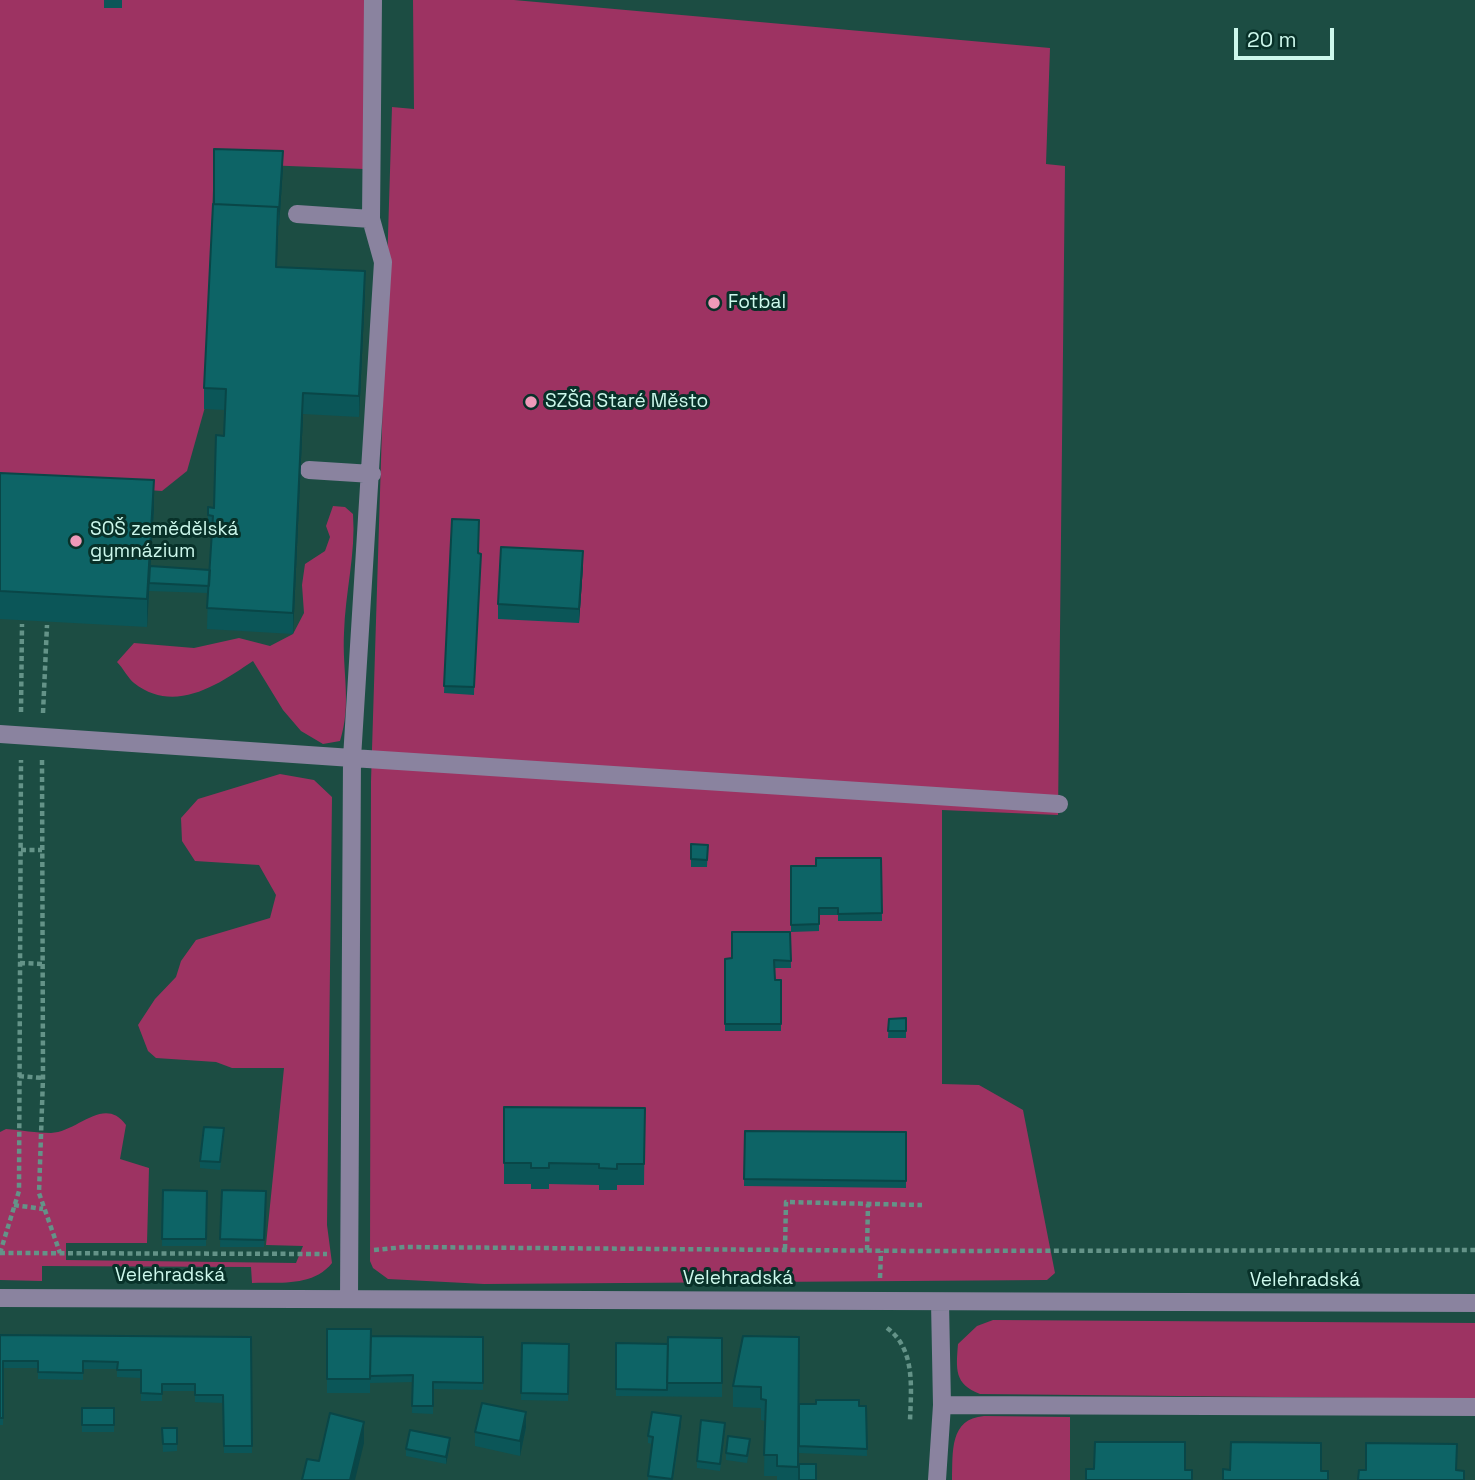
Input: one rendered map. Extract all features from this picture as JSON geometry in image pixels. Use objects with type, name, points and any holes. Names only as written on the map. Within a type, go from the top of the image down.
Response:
[{"type":"street","points":[[349,1298],[352,758],[372,474],[383,262],[371,219],[373,0]]},
{"type":"street","points":[[297,214],[371,219]]},
{"type":"street","points":[[309,470],[372,474]]},
{"type":"street","points":[[0,734],[1059,804]]},
{"type":"street","name":"Velehradská","points":[[0,1298],[1475,1303]]},
{"type":"street","points":[[937,1480],[942,1405],[940,1302]]},
{"type":"street","points":[[942,1405],[1475,1407]]},
{"type":"path","points":[[22,624],[19,1191],[0,1253],[303,1256],[405,1247],[881,1251],[1475,1250]]},
{"type":"path","points":[[47,625],[42,737],[43,1077],[39,1193],[60,1253]]},
{"type":"path","points":[[21,850],[42,850]]},
{"type":"path","points":[[20,963],[43,964]]},
{"type":"path","points":[[19,1076],[43,1077]]},
{"type":"path","points":[[785,1249],[786,1202],[922,1205]]},
{"type":"path","points":[[867,1250],[868,1203]]},
{"type":"path","points":[[15,1205],[43,1209]]},
{"type":"path","points":[[881,1251],[880,1323],[899,1336],[911,1373],[910,1421]]},
{"type":"shaded area","points":[[0,0],[371,0],[364,169],[214,163],[205,407],[187,471],[162,491],[0,480]]},
{"type":"shaded area","points":[[413,0],[514,0],[1050,48],[1046,164],[1065,166],[1058,815],[942,810],[942,1084],[979,1085],[1023,1110],[1055,1273],[1047,1280],[484,1284],[388,1279],[373,1268],[370,1261],[371,781],[392,107],[414,109]]},
{"type":"shaded area","points":[[333,506],[345,507],[353,514],[354,529],[344,633],[346,701],[340,741],[323,744],[301,731],[283,710],[253,661],[211,687],[181,696],[149,692],[134,683],[117,662],[134,643],[194,648],[239,638],[270,646],[293,634],[304,613],[302,585],[305,564],[325,551],[330,537],[326,526]]},
{"type":"shaded area","points":[[280,774],[314,780],[332,797],[327,1225],[332,1263],[324,1271],[306,1280],[285,1283],[252,1283],[251,1267],[42,1266],[42,1281],[0,1280],[0,1132],[6,1129],[51,1133],[90,1117],[109,1113],[126,1125],[120,1159],[149,1168],[147,1243],[66,1243],[66,1260],[296,1263],[303,1246],[266,1245],[284,1068],[232,1068],[216,1062],[156,1058],[148,1051],[138,1025],[155,999],[176,977],[181,961],[196,940],[270,918],[276,895],[259,865],[195,861],[182,841],[181,818],[198,799]]},
{"type":"shaded area","points":[[993,1320],[1475,1323],[1475,1399],[980,1394],[961,1380],[957,1368],[958,1344],[977,1326]]},
{"type":"shaded area","points":[[984,1416],[1070,1417],[1070,1480],[952,1480],[953,1448],[959,1430],[964,1423]]},
{"type":"building","points":[[214,149],[283,151],[279,211],[278,207],[214,204]]},
{"type":"building","points":[[213,204],[278,207],[276,267],[365,271],[359,396],[303,393],[293,613],[207,608],[213,516],[208,515],[208,507],[214,508],[216,435],[224,436],[226,389],[204,388]]},
{"type":"building","name":"SOŠ zemědělská gymnázium","points":[[0,473],[154,480],[147,599],[0,591]]},
{"type":"building","points":[[452,519],[479,520],[478,553],[481,554],[474,687],[444,686]]},
{"type":"building","points":[[501,547],[583,551],[579,609],[498,604]]},
{"type":"building","points":[[150,566],[210,570],[209,586],[149,583]]},
{"type":"building","points":[[691,844],[708,845],[707,860],[691,859]]},
{"type":"building","points":[[816,858],[881,858],[882,913],[838,914],[838,908],[819,908],[819,924],[791,925],[791,866],[816,866]]},
{"type":"building","points":[[732,932],[790,932],[791,961],[774,960],[775,980],[781,980],[781,1024],[725,1024],[725,959],[732,958]]},
{"type":"building","points":[[906,1018],[906,1031],[888,1031],[889,1019]]},
{"type":"building","points":[[504,1107],[645,1108],[644,1164],[617,1164],[617,1169],[599,1168],[599,1164],[549,1163],[549,1168],[531,1168],[531,1163],[504,1163]]},
{"type":"building","points":[[204,1127],[224,1128],[220,1162],[200,1161]]},
{"type":"building","points":[[745,1131],[906,1132],[906,1181],[744,1179]]},
{"type":"building","points":[[163,1190],[207,1191],[206,1239],[162,1239]]},
{"type":"building","points":[[222,1190],[266,1191],[264,1240],[220,1239]]},
{"type":"building","points":[[327,1329],[371,1329],[370,1379],[327,1379]]},
{"type":"building","points":[[0,1335],[251,1337],[252,1446],[224,1446],[223,1395],[195,1395],[195,1384],[162,1384],[162,1394],[141,1393],[141,1370],[117,1370],[118,1362],[83,1361],[83,1373],[38,1372],[38,1361],[3,1361],[3,1418],[0,1418]]},
{"type":"building","points":[[371,1336],[483,1337],[483,1383],[433,1382],[433,1406],[412,1406],[413,1375],[370,1376]]},
{"type":"building","points":[[743,1336],[799,1337],[798,1467],[777,1466],[777,1455],[764,1455],[766,1400],[761,1399],[761,1387],[733,1386]]},
{"type":"building","points":[[668,1337],[722,1338],[722,1383],[667,1383]]},
{"type":"building","points":[[522,1343],[569,1344],[568,1394],[521,1393]]},
{"type":"building","points":[[616,1343],[668,1344],[667,1390],[616,1389]]},
{"type":"building","points":[[816,1400],[859,1400],[859,1406],[866,1406],[867,1449],[799,1446],[799,1404],[816,1404]]},
{"type":"building","points":[[482,1403],[526,1412],[520,1441],[475,1432]]},
{"type":"building","points":[[82,1408],[114,1408],[114,1425],[82,1425]]},
{"type":"building","points":[[652,1412],[681,1416],[672,1479],[648,1476],[653,1437],[648,1436]]},
{"type":"building","points":[[330,1413],[364,1422],[350,1480],[302,1480],[307,1459],[319,1461]]},
{"type":"building","points":[[701,1420],[725,1423],[720,1464],[697,1461]]},
{"type":"building","points":[[162,1428],[177,1428],[177,1444],[163,1444]]},
{"type":"building","points":[[410,1430],[450,1438],[446,1457],[406,1449]]},
{"type":"building","points":[[728,1436],[750,1439],[747,1456],[726,1453]]},
{"type":"building","points":[[1095,1442],[1185,1442],[1185,1470],[1192,1470],[1192,1480],[1086,1480],[1086,1469],[1094,1469]]},
{"type":"building","points":[[1231,1442],[1321,1443],[1321,1471],[1328,1471],[1328,1480],[1223,1480],[1223,1469],[1230,1470]]},
{"type":"building","points":[[1366,1443],[1457,1444],[1456,1470],[1464,1471],[1464,1480],[1358,1480],[1359,1470],[1366,1470]]},
{"type":"building","points":[[799,1464],[816,1464],[816,1480],[799,1480]]},
{"type":"place","name":"Fotbal","points":[[714,303]]},
{"type":"place","name":"SZŠG Staré Město","points":[[531,402]]},
{"type":"place","name":"SOŠ zemědělská gymnázium","points":[[76,541]]}]
